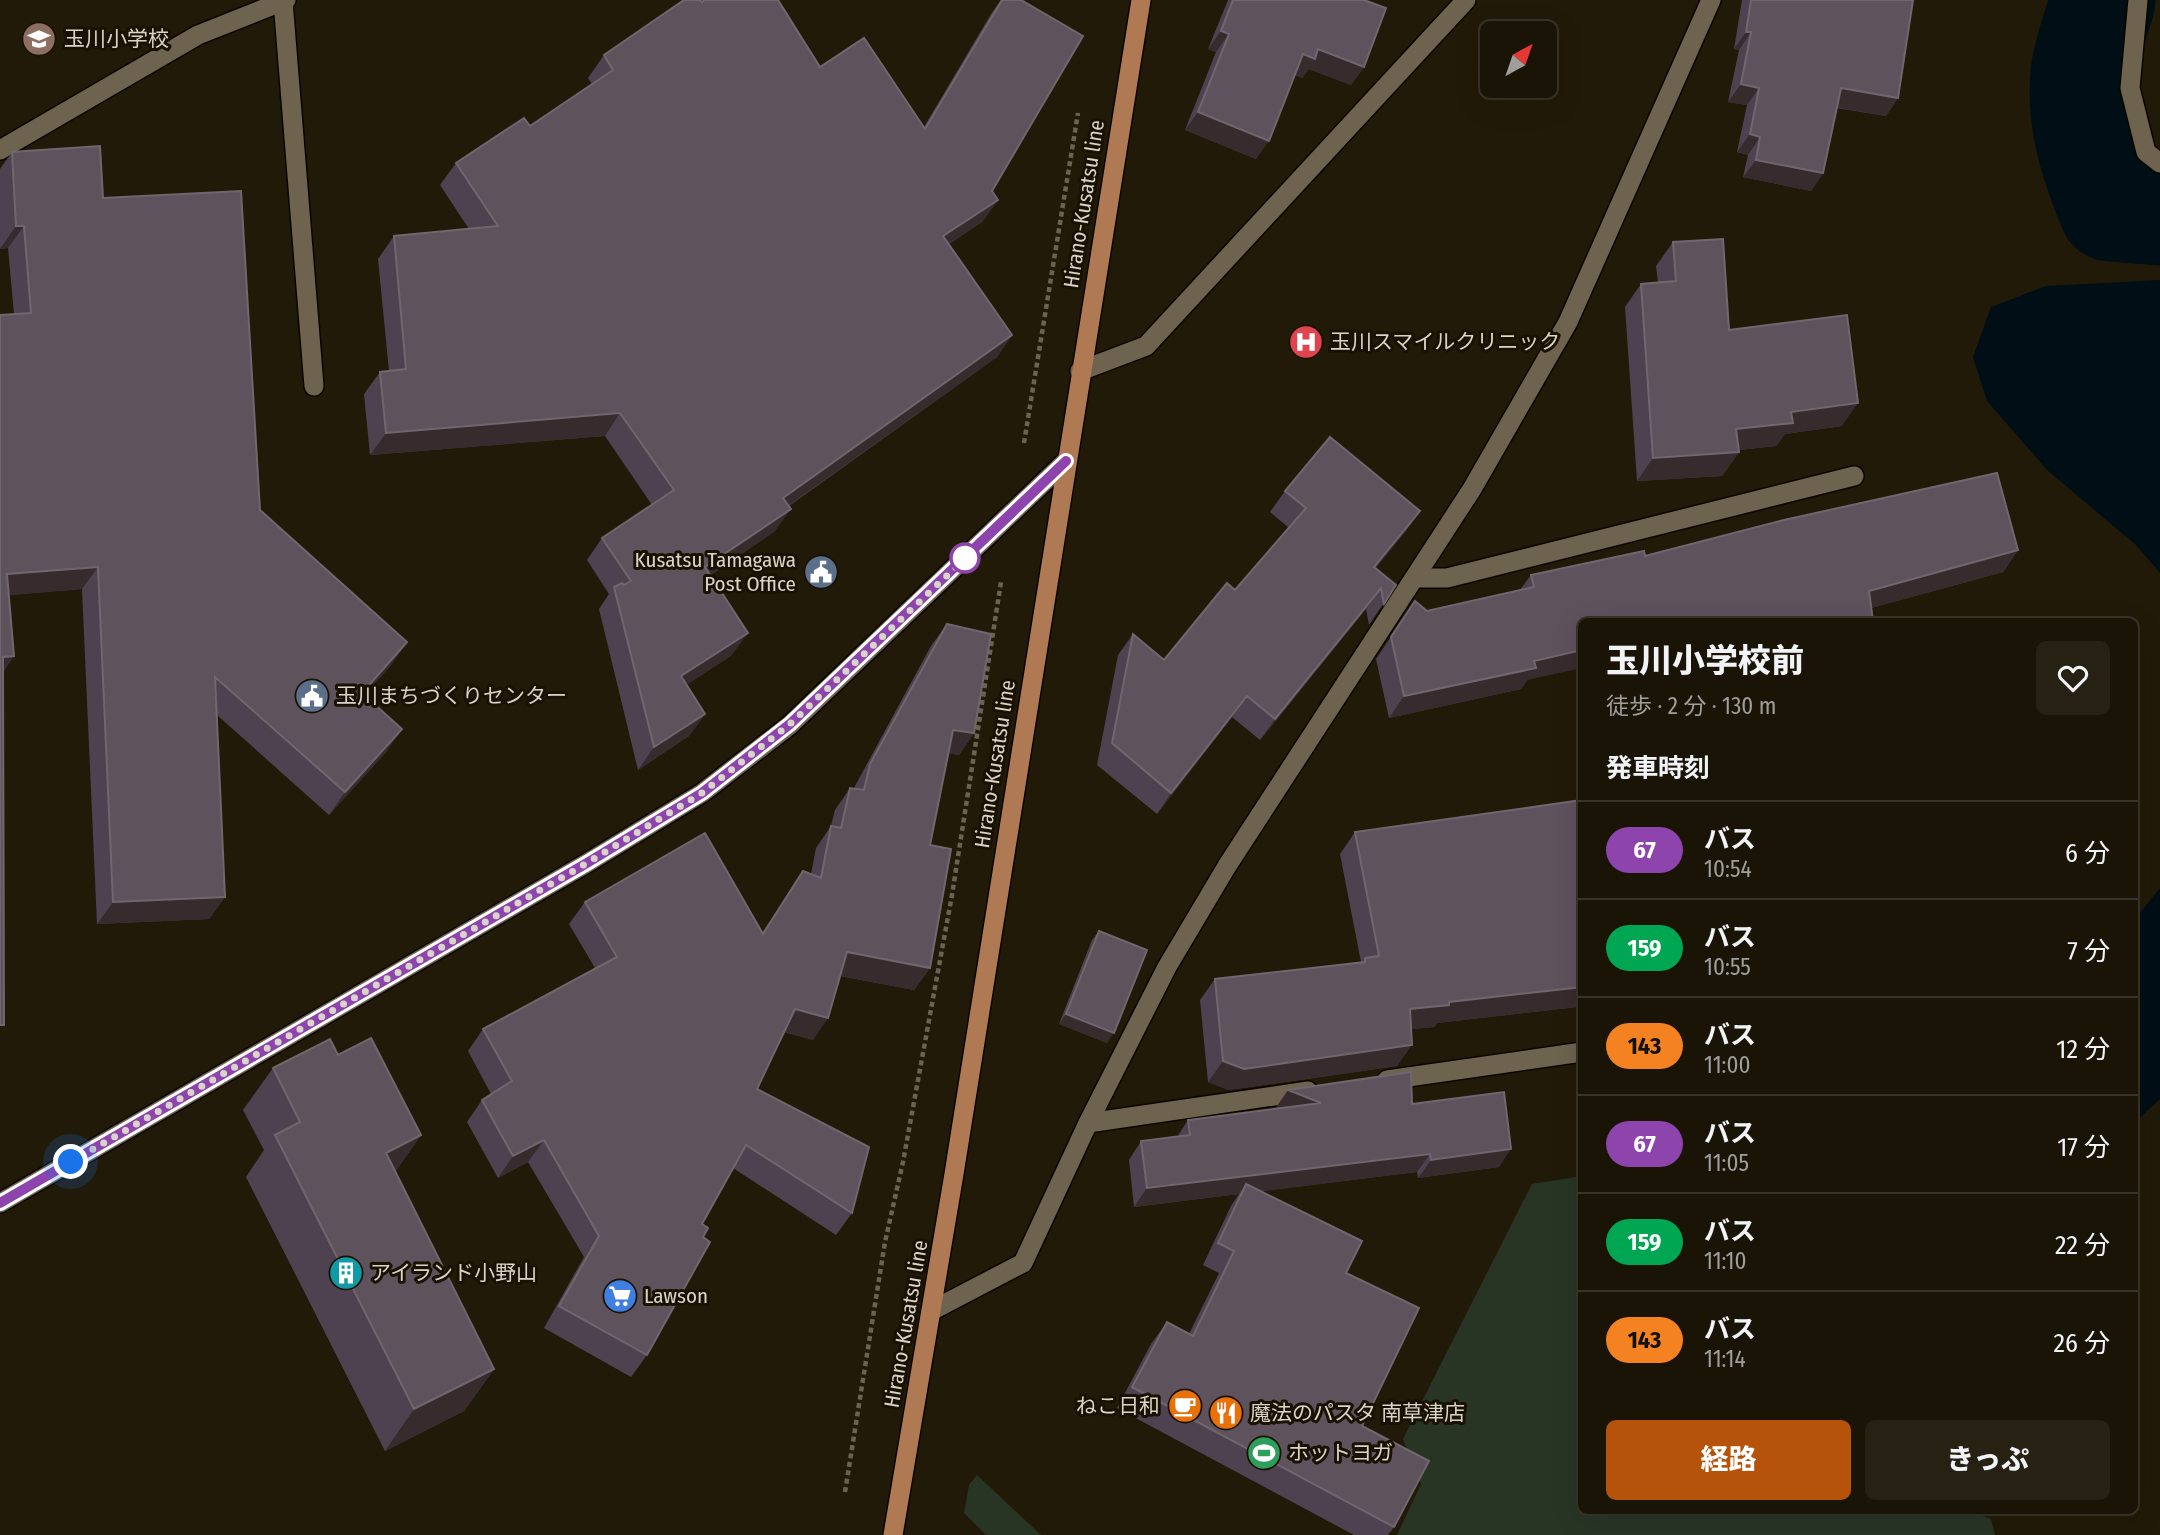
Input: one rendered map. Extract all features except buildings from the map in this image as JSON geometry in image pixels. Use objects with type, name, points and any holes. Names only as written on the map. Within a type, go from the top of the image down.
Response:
[{"type":"main road","name":"Hirano-Kusatsu line","points":[[893,1535],[1141,0]]},
{"type":"street","points":[[1080,371],[1146,346],[1466,0]]},
{"type":"street","points":[[931,1311],[1023,1264],[1088,1123],[1167,967],[1227,866],[1472,489],[1568,322],[1711,0]]},
{"type":"street","points":[[2138,0],[2130,88],[2146,152],[2160,163]]},
{"type":"street","points":[[0,150],[198,35],[285,1],[314,386]]},
{"type":"street","points":[[0,1203],[575,870],[702,793],[790,724],[1066,461]]},
{"type":"street","points":[[1415,578],[1447,578],[1854,476]]},
{"type":"street","points":[[1362,1083],[1578,1053]]},
{"type":"street","points":[[1088,1123],[1321,1089]]},
{"type":"path","points":[[1024,444],[1080,101]]},
{"type":"path","points":[[845,1492],[885,1242],[903,1161],[952,895],[1012,513]]},
{"type":"green space","points":[[1578,1177],[1578,1514],[1977,1514],[1991,1519],[1995,1535],[1397,1535],[1421,1484],[1403,1439],[1532,1184]]},
{"type":"green space","points":[[977,1475],[1041,1535],[986,1535],[964,1513],[969,1485]]},
{"type":"shaded area","points":[[2160,280],[2160,573],[2136,545],[2047,470],[1987,401],[1973,357],[1991,307],[2046,286]]},
{"type":"shaded area","points":[[2160,888],[2160,1099],[2138,1119],[2138,915]]},
{"type":"waterway","points":[[2103,0],[2083,73],[2083,108],[2088,142],[2111,209],[2160,213]]},
{"type":"bus line","name":"67","points":[[0,1203],[587,863],[702,793],[790,724],[1066,461]]},
{"type":"place","name":"玉川小学校","points":[[39,39]]},
{"type":"place","name":"玉川スマイルクリニック","points":[[1306,342]]},
{"type":"place","name":"Kusatsu Tamagawa Post Office","points":[[821,572]]},
{"type":"place","name":"玉川まちづくりセンター","points":[[312,696]]},
{"type":"place","name":"アイランド小野山","points":[[346,1273]]},
{"type":"place","name":"Lawson","points":[[620,1296]]},
{"type":"place","name":"ねこ日和","points":[[1185,1406]]},
{"type":"place","name":"魔法のパスタ 南草津店","points":[[1226,1413]]},
{"type":"place","name":"ホットヨガ","points":[[1264,1453]]},
{"type":"route","points":[[71,1162],[587,863],[702,793],[790,724],[972,552],[965,558]]}]
